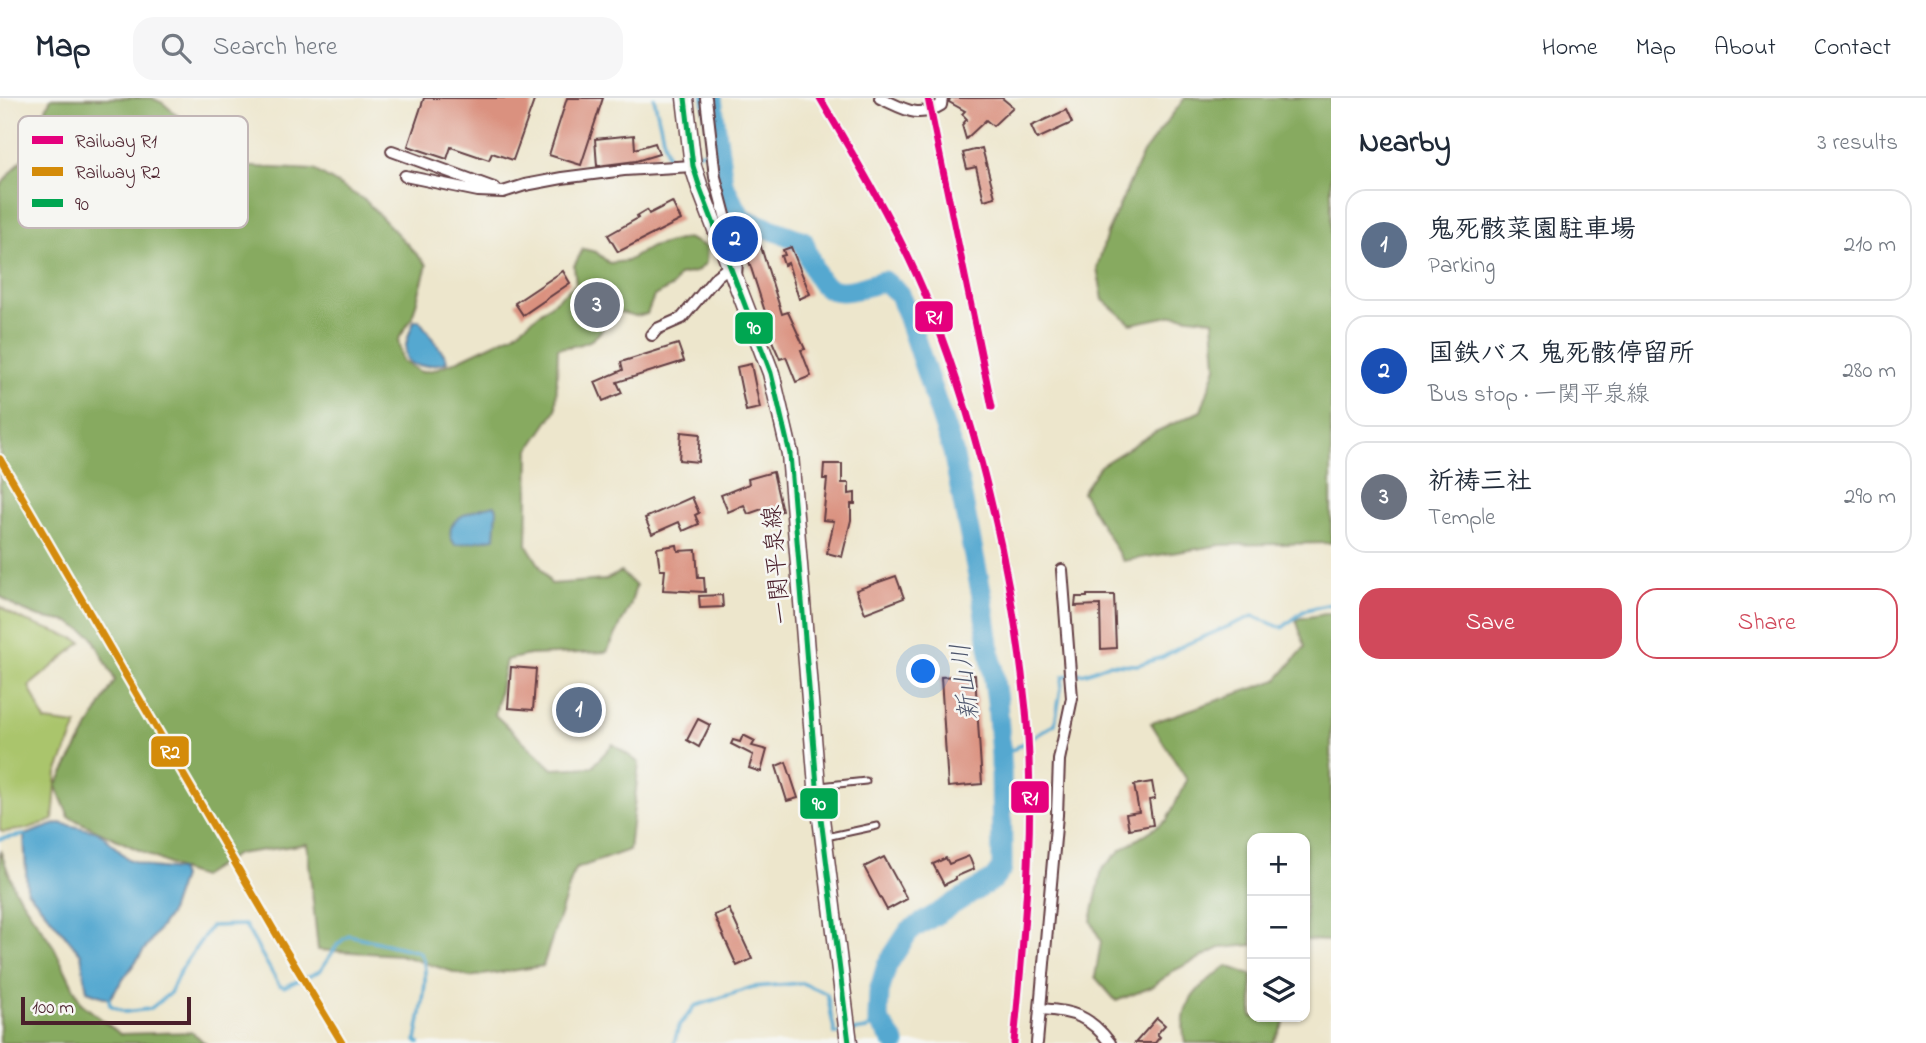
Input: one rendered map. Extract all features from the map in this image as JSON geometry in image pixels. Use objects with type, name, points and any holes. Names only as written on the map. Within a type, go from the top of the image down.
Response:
[{"type":"main road","name":"一関平泉線","points":[[685,98],[693,166],[771,373],[790,454],[817,786],[849,1043]]},
{"type":"street","points":[[652,335],[657,329],[682,318],[717,276],[733,273],[737,261],[715,177],[706,98]]},
{"type":"street","points":[[880,98],[912,112],[921,113],[941,105],[942,98]]},
{"type":"street","points":[[392,151],[503,192]]},
{"type":"street","points":[[405,176],[478,191],[503,192],[562,178],[624,170],[693,166]]},
{"type":"street","points":[[1037,1043],[1059,760],[1072,698],[1062,570]]},
{"type":"street","points":[[1041,1009],[1066,1011],[1089,1020],[1110,1043]]},
{"type":"lane","points":[[817,786],[866,781]]},
{"type":"lane","points":[[823,838],[877,825]]},
{"type":"green space","points":[[51,98],[152,98],[163,103],[178,116],[43,116]]},
{"type":"green space","points":[[1185,98],[1331,98],[1331,543],[1221,545],[1123,561],[1082,492],[1100,466],[1155,432],[1201,411],[1216,367],[1213,320],[1174,315],[1131,324],[1103,300],[1097,268],[1107,233],[1143,153]]},
{"type":"green space","points":[[18,164],[18,228],[248,228],[248,167],[314,170],[366,201],[427,265],[412,318],[398,340],[402,361],[421,372],[454,362],[514,334],[576,284],[574,266],[583,249],[596,252],[609,263],[627,261],[651,247],[687,238],[707,247],[706,263],[696,272],[679,275],[673,286],[654,296],[647,314],[635,316],[613,310],[593,339],[579,345],[558,348],[556,410],[529,450],[527,545],[551,584],[605,580],[621,572],[636,586],[630,606],[607,652],[529,655],[506,660],[495,715],[553,769],[592,767],[613,744],[639,763],[629,850],[575,869],[543,966],[469,977],[400,955],[318,950],[307,844],[237,854],[201,877],[69,817],[56,786],[115,680],[92,636],[69,622],[39,617],[17,608],[0,596],[0,186]]},
{"type":"green space","points":[[0,606],[19,618],[82,642],[29,686],[45,721],[77,725],[57,773],[53,820],[26,829],[3,832],[0,830]]},
{"type":"green space","points":[[1331,613],[1331,941],[1310,940],[1310,833],[1247,833],[1247,945],[1220,948],[1173,971],[1152,987],[1116,1001],[1095,977],[1101,942],[1091,921],[1102,869],[1121,850],[1167,820],[1187,780],[1151,723],[1277,680],[1305,647],[1296,619]]},
{"type":"green space","points":[[0,850],[15,890],[54,947],[81,1003],[120,1034],[192,1032],[205,1043],[0,1043]]},
{"type":"green space","points":[[1227,966],[1247,973],[1247,1022],[1284,1022],[1273,1043],[1185,1043],[1183,1029],[1187,1007],[1198,989]]},
{"type":"water","points":[[419,320],[447,362],[421,366],[408,361],[406,346],[414,321]]},
{"type":"water","points":[[495,505],[495,538],[455,545],[451,528],[461,516]]},
{"type":"water","points":[[59,823],[99,832],[128,859],[151,867],[179,870],[182,877],[169,915],[109,999],[87,991],[81,954],[27,890],[24,835]]},
{"type":"building","points":[[424,98],[535,98],[513,160],[492,153],[489,160],[451,147],[447,159],[408,146]]},
{"type":"building","points":[[567,98],[603,98],[581,165],[549,155]]},
{"type":"building","points":[[950,98],[1002,98],[1013,107],[993,126],[986,120],[966,139],[962,125],[967,119],[962,114],[965,111],[949,102]]},
{"type":"building","points":[[1066,110],[1072,123],[1037,139],[1031,126]]},
{"type":"building","points":[[634,135],[635,149],[655,143],[659,154],[636,161],[597,166],[595,139]]},
{"type":"building","points":[[982,148],[995,197],[984,200],[976,167],[967,169],[963,153]]},
{"type":"building","points":[[672,202],[681,220],[618,252],[608,235],[647,210],[649,214]]},
{"type":"building","points":[[760,244],[782,314],[788,312],[805,349],[801,350],[811,376],[796,382],[786,357],[780,359],[764,323],[768,321],[745,249]]},
{"type":"building","points":[[791,247],[810,294],[799,299],[788,263],[784,265],[781,256],[785,255],[783,250]]},
{"type":"building","points":[[563,271],[570,283],[523,315],[515,303]]},
{"type":"building","points":[[678,344],[684,361],[617,382],[622,393],[603,401],[595,382],[623,370],[621,362]]},
{"type":"building","points":[[751,364],[760,408],[746,411],[737,367]]},
{"type":"building","points":[[681,432],[700,434],[698,462],[679,460]]},
{"type":"building","points":[[824,464],[842,464],[842,483],[849,483],[849,494],[855,493],[855,504],[851,504],[851,520],[842,557],[827,553],[834,521],[823,520],[827,479],[823,479]]},
{"type":"building","points":[[773,472],[782,511],[766,515],[765,508],[748,514],[744,505],[728,512],[721,495],[749,484],[748,479]]},
{"type":"building","points":[[692,497],[699,513],[695,515],[699,524],[683,531],[679,522],[652,534],[645,518]]},
{"type":"building","points":[[677,545],[678,551],[696,550],[698,578],[704,578],[705,592],[663,590],[665,570],[660,570],[657,548]]},
{"type":"building","points":[[896,576],[904,598],[865,613],[856,590]]},
{"type":"building","points":[[722,595],[723,607],[700,608],[699,596]]},
{"type":"building","points":[[1114,595],[1116,648],[1101,649],[1100,605],[1075,606],[1076,597]]},
{"type":"building","points":[[511,667],[536,669],[533,710],[508,708]]},
{"type":"building","points":[[975,675],[982,784],[948,787],[941,677]]},
{"type":"building","points":[[698,719],[710,725],[699,747],[687,740]]},
{"type":"building","points":[[743,735],[755,741],[752,746],[767,750],[761,772],[749,768],[753,755],[731,744],[733,740],[740,742]]},
{"type":"building","points":[[786,762],[798,798],[787,801],[776,766]]},
{"type":"building","points":[[1152,782],[1155,799],[1149,800],[1153,825],[1129,829],[1126,814],[1139,812],[1134,785]]},
{"type":"building","points":[[969,856],[974,869],[944,885],[933,864],[946,858],[949,864]]},
{"type":"building","points":[[884,857],[907,899],[887,910],[864,867]]},
{"type":"building","points":[[729,909],[752,959],[737,966],[714,915]]},
{"type":"building","points":[[1157,1018],[1165,1025],[1157,1034],[1160,1037],[1155,1043],[1135,1043]]},
{"type":"waterway","points":[[654,98],[668,159],[687,155]]},
{"type":"waterway","name":"新山川","points":[[712,98],[723,184],[742,219],[803,241],[816,274],[828,287],[843,291],[884,281],[900,294],[953,452],[982,596],[997,701],[1001,757],[1002,868],[994,879],[909,931],[887,965],[879,992],[878,1020],[895,1043]]},
{"type":"waterway","points":[[698,153],[718,149]]},
{"type":"waterway","points":[[1001,757],[1055,724],[1063,676],[1086,673],[1109,664],[1137,665],[1163,657],[1182,646],[1253,616],[1282,628],[1305,610],[1331,604]]},
{"type":"waterway","points":[[0,839],[24,835]]},
{"type":"waterway","points":[[109,999],[110,1005],[125,1012],[150,1009],[170,993],[180,971],[211,926],[245,925],[279,985],[284,987],[320,971],[338,944],[349,935],[419,952],[425,969],[416,1041],[419,1043]]},
{"type":"waterway","points":[[674,1043],[679,1026],[695,1006],[753,987],[802,983],[827,994],[835,1034],[842,1033]]},
{"type":"waterway","points":[[853,1031],[867,1029],[878,1020]]},
{"type":"rail line","name":"R1","points":[[820,98],[892,225],[929,304],[964,402],[1003,554],[1026,710],[1030,793],[1028,876],[1014,1043]]},
{"type":"rail line","name":"R1","points":[[928,98],[992,407]]},
{"type":"rail line","name":"R2","points":[[0,459],[342,1043]]},
{"type":"transit line","name":"90","points":[[685,98],[693,166],[771,373],[790,454],[817,786],[849,1043]]},
{"type":"place","name":"国鉄バス 鬼死骸停留所","points":[[735,239]]},
{"type":"place","name":"祈祷三社","points":[[597,305]]},
{"type":"place","name":"鬼死骸菜園駐車場","points":[[579,710]]}]
